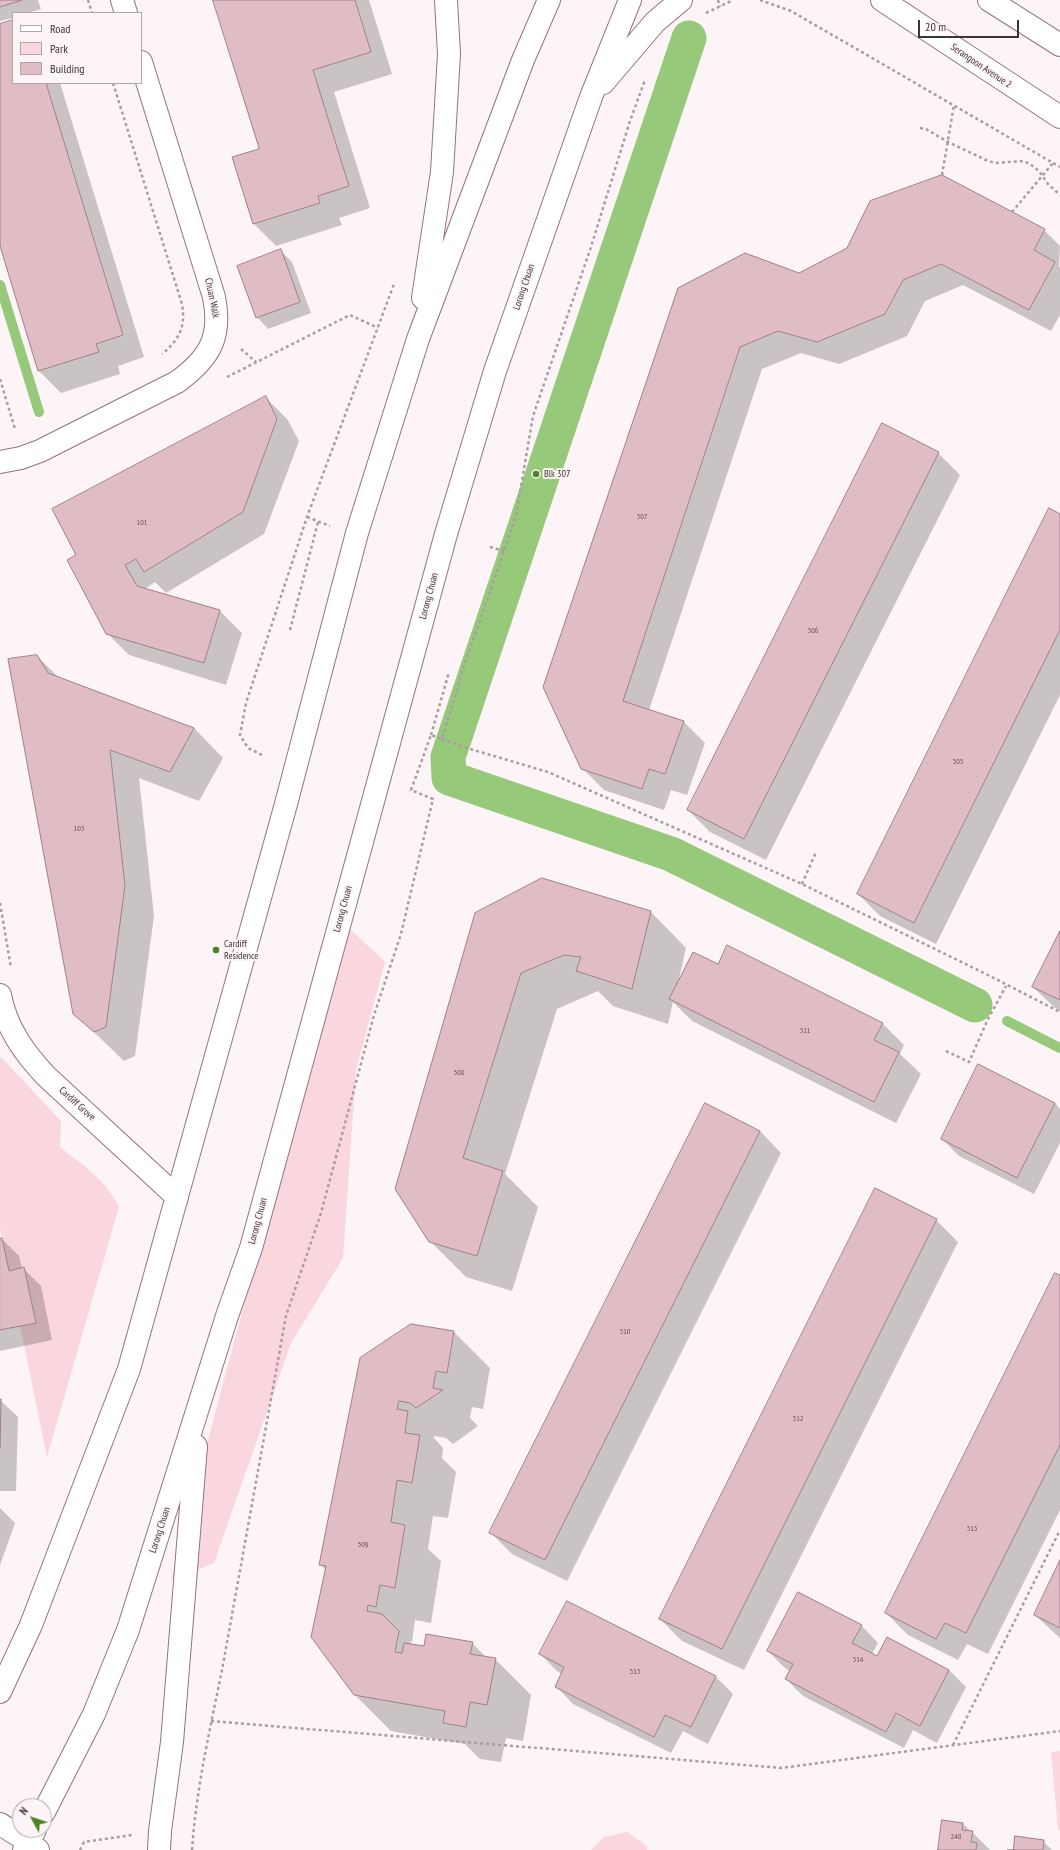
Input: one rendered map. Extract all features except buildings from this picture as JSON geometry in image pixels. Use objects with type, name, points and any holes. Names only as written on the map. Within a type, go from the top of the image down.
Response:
[{"type":"main road","points":[[122,0],[126,12]]},
{"type":"main road","points":[[418,339],[442,172],[449,54],[446,0]]},
{"type":"main road","points":[[0,1692],[31,1624],[129,1369],[282,819],[357,533],[418,339],[523,60],[549,0]]},
{"type":"main road","name":"Lorong Chuan","points":[[51,1798],[94,1714],[128,1630],[227,1316],[251,1248],[446,534],[495,371],[590,97],[630,0]]},
{"type":"main road","points":[[590,97],[655,22],[681,0]]},
{"type":"main road","name":"Serangoon Avenue 2","points":[[882,0],[1060,117]]},
{"type":"main road","points":[[989,0],[1060,45]]},
{"type":"main road","name":"Chuan Walk","points":[[0,462],[22,458],[40,451],[177,382],[190,372],[210,347],[215,336],[217,313],[214,297],[142,65]]},
{"type":"main road","name":"Cardiff Grove","points":[[0,995],[9,1024],[29,1058],[47,1077],[177,1197]]},
{"type":"main road","points":[[159,1850],[160,1831],[172,1742],[199,1407]]},
{"type":"main road","points":[[0,1824],[31,1843]]},
{"type":"path","points":[[88,0],[92,12]]},
{"type":"path","points":[[718,0],[720,7]]},
{"type":"path","points":[[703,15],[733,0]]},
{"type":"path","points":[[760,0],[791,10],[1060,167]]},
{"type":"path","points":[[442,739],[463,669],[516,516],[533,416],[590,250],[630,121],[646,77]]},
{"type":"path","points":[[113,84],[182,304],[185,318],[181,330],[173,345],[161,355]]},
{"type":"path","points":[[942,175],[954,105]]},
{"type":"path","points":[[920,128],[926,128],[973,155],[995,163],[1023,161],[1035,167],[1048,184],[1060,195]]},
{"type":"path","points":[[1012,212],[1052,163]]},
{"type":"path","points":[[262,755],[248,748],[240,735],[246,703],[307,517],[397,276]]},
{"type":"path","points":[[221,380],[350,315],[378,328]]},
{"type":"path","points":[[236,345],[256,362]]},
{"type":"path","points":[[0,379],[17,434]]},
{"type":"path","points":[[290,630],[318,522],[307,517]]},
{"type":"path","points":[[490,547],[504,551]]},
{"type":"path","points":[[192,1850],[211,1721],[222,1670],[286,1316],[321,1213],[374,1015],[401,934],[433,799],[411,790],[432,735],[449,672]]},
{"type":"path","points":[[432,735],[468,748],[548,772],[802,884],[1060,1012]]},
{"type":"path","points":[[802,884],[816,852]]},
{"type":"path","points":[[946,1051],[969,1062],[988,1019],[1006,986]]},
{"type":"path","points":[[953,1745],[1060,1530]]},
{"type":"path","points":[[211,1721],[781,1768],[1060,1731]]},
{"type":"path","points":[[80,1850],[84,1842]]},
{"type":"green space","points":[[348,927],[385,962],[356,1070],[343,1258],[291,1343],[214,1563],[171,1580],[273,1195]]},
{"type":"green space","points":[[1,1057],[61,1121],[60,1147],[101,1181],[114,1197],[119,1207],[47,1457],[0,1228]]},
{"type":"green space","points":[[1060,1751],[1060,1830],[1058,1830],[1051,1752]]},
{"type":"green space","points":[[627,1832],[647,1846],[647,1850],[591,1850],[604,1837]]},
{"type":"waterway","points":[[689,38],[448,757],[449,778],[671,854],[975,1005]]},
{"type":"waterway","points":[[0,285],[39,412]]},
{"type":"waterway","points":[[1007,1021],[1060,1048]]},
{"type":"place","name":"Blk 307","points":[[536,474]]},
{"type":"place","name":"Cardiff Residence","points":[[216,950]]}]
